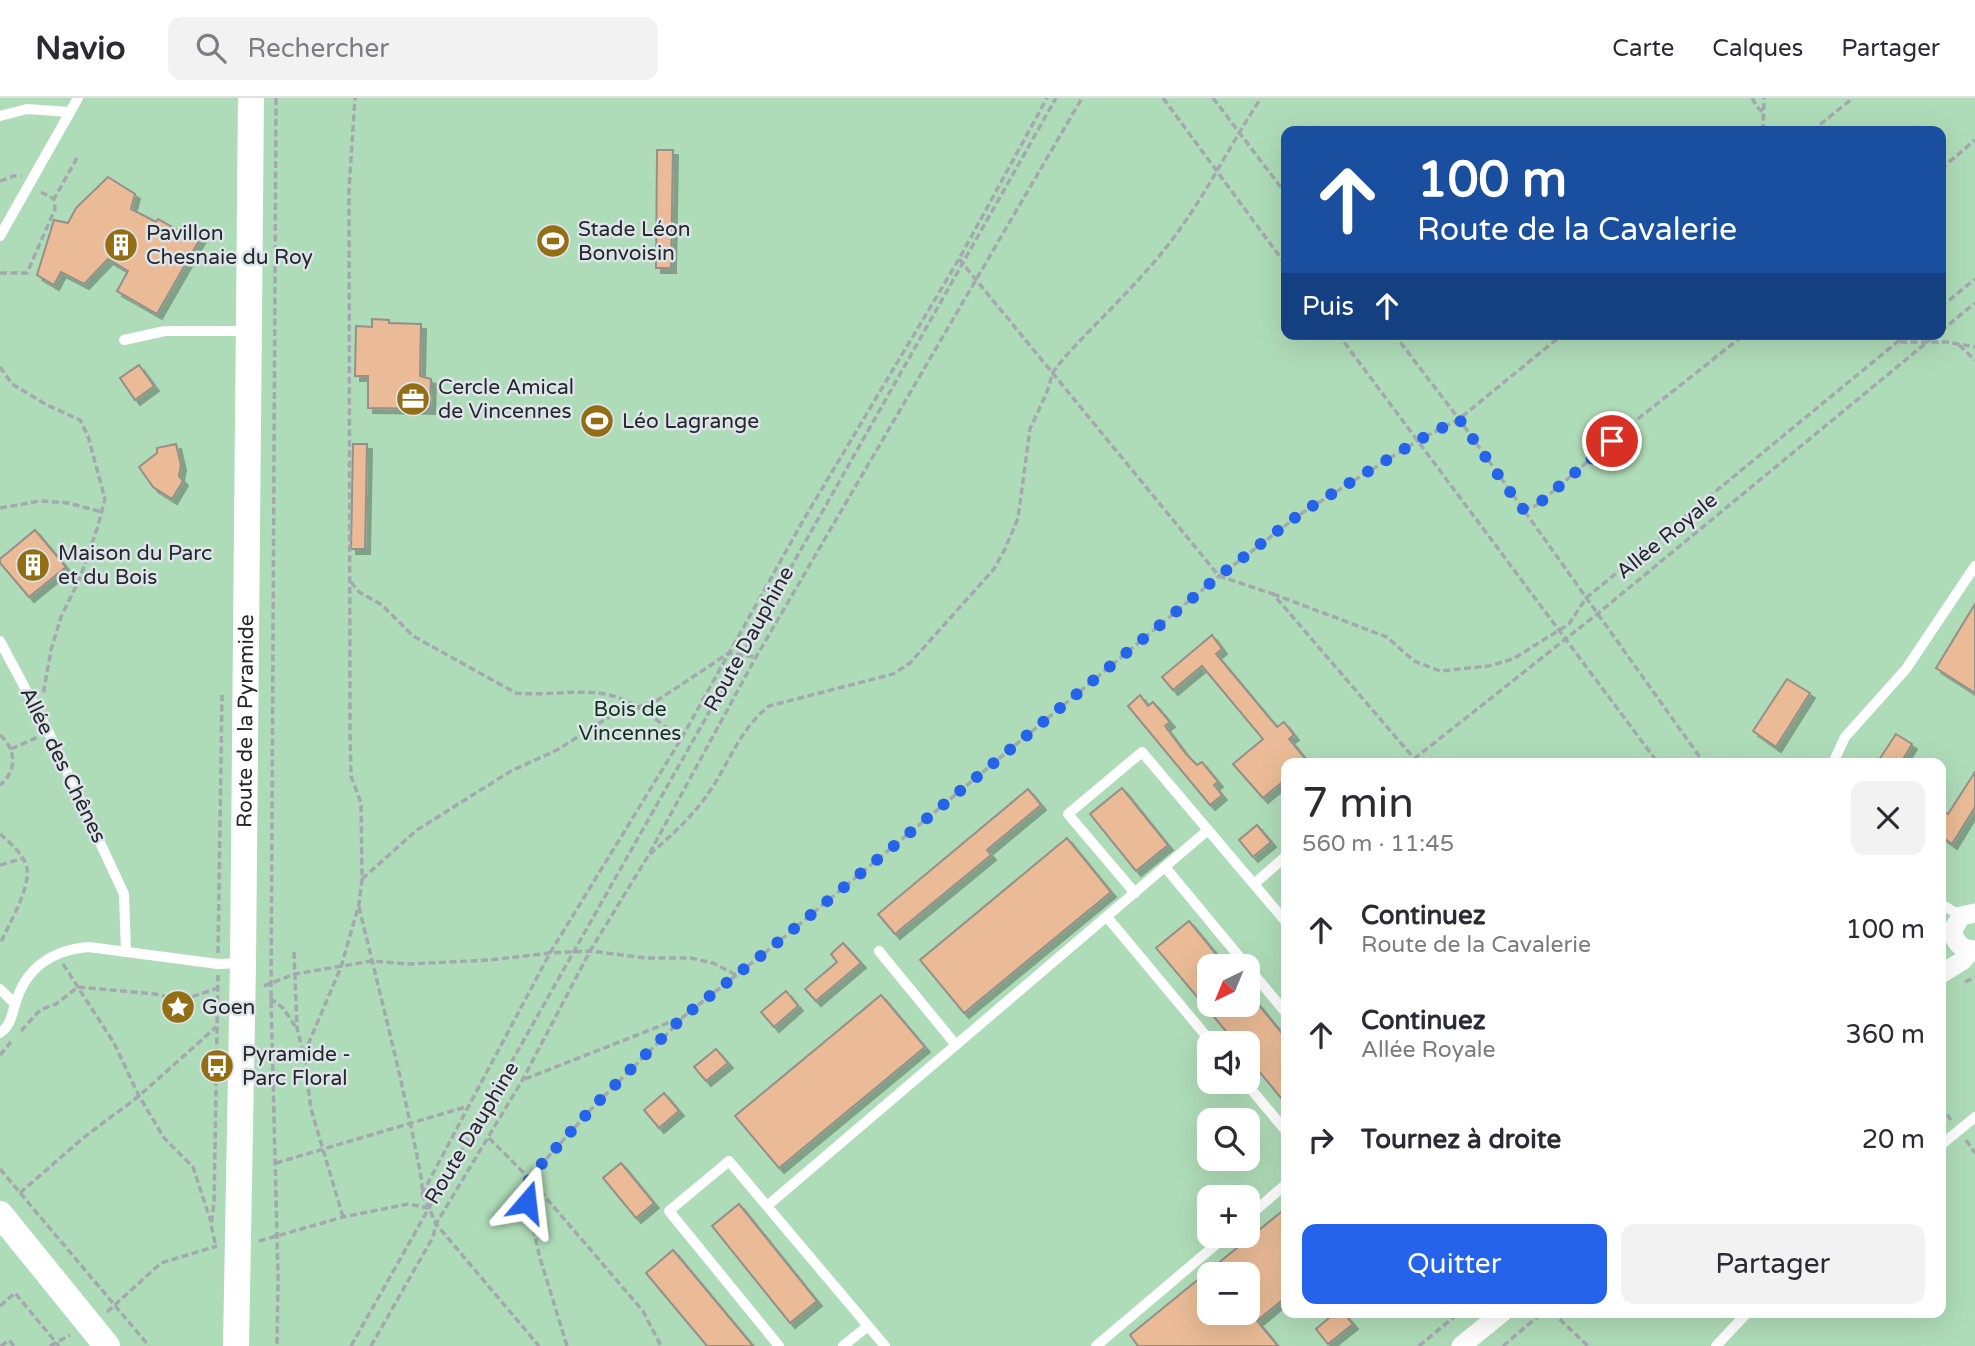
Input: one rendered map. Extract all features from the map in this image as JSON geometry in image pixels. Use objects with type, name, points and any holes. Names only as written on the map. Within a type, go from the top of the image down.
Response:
[{"type":"street","name":"Route de la Pyramide","points":[[236,1346],[227,1244],[230,963],[248,331],[251,98]]},
{"type":"street","points":[[1958,925],[1956,942],[1966,949],[1974,950]]},
{"type":"street","points":[[1946,971],[1974,950]]},
{"type":"street","points":[[0,1214],[107,1346]]},
{"type":"street","points":[[1461,1346],[1496,1318]]},
{"type":"lane","points":[[0,236],[78,98]]},
{"type":"lane","points":[[0,116],[27,109],[69,112]]},
{"type":"lane","points":[[124,340],[165,331],[248,331]]},
{"type":"lane","points":[[1835,758],[1845,737],[1906,669],[1975,566]]},
{"type":"lane","name":"Allée des Chênes","points":[[0,641],[49,733],[124,894],[125,951]]},
{"type":"lane","points":[[1135,893],[1068,814],[1142,752],[1281,916]]},
{"type":"lane","points":[[766,1206],[1208,830]]},
{"type":"lane","points":[[1254,884],[1281,860]]},
{"type":"lane","points":[[1165,867],[1237,954]]},
{"type":"lane","points":[[1946,910],[1958,925]]},
{"type":"lane","points":[[1107,917],[1203,1031]]},
{"type":"lane","points":[[0,1034],[13,1018],[15,1004],[31,971],[57,953],[72,948],[89,947],[230,963]]},
{"type":"lane","points":[[879,951],[956,1045]]},
{"type":"lane","points":[[1260,982],[1281,1007]]},
{"type":"lane","points":[[0,989],[15,1004]]},
{"type":"lane","points":[[1255,1094],[1281,1125]]},
{"type":"lane","points":[[1946,1141],[1975,1117]]},
{"type":"lane","points":[[779,1346],[669,1211],[729,1161],[885,1346]]},
{"type":"lane","points":[[1260,1207],[1281,1188]]},
{"type":"lane","points":[[1096,1346],[1212,1248]]},
{"type":"lane","points":[[1716,1346],[1742,1318]]},
{"type":"lane","points":[[843,1346],[867,1326]]},
{"type":"lane","points":[[1107,1337],[1115,1346]]},
{"type":"path","name":"Route de la Pyramide","points":[[276,98],[271,998],[277,1346]]},
{"type":"path","points":[[304,1054],[341,967],[359,904],[362,879],[361,803],[351,776],[349,580],[349,190],[355,98]]},
{"type":"path","points":[[422,1195],[550,953],[681,739],[804,519],[959,260],[1047,98]]},
{"type":"path","name":"Route Dauphine","points":[[351,1346],[1056,98]]},
{"type":"path","name":"Route Dauphine","points":[[371,1346],[433,1237],[436,1224],[523,1079],[590,951],[648,856],[755,657],[1082,98]]},
{"type":"path","points":[[1163,98],[1281,258]]},
{"type":"path","points":[[1213,98],[1281,187]]},
{"type":"path","points":[[648,856],[677,831],[708,794],[743,732],[769,706],[893,674],[910,663],[994,569],[1018,518],[1030,429],[1053,372],[1184,225],[1215,171],[1230,151],[1238,131],[1261,98]]},
{"type":"path","points":[[1752,98],[1764,113]]},
{"type":"path","points":[[1763,126],[1764,98]]},
{"type":"path","points":[[1818,126],[1853,98]]},
{"type":"path","points":[[1946,165],[1975,140]]},
{"type":"path","points":[[0,273],[27,273],[55,209],[54,199],[78,158]]},
{"type":"path","points":[[959,260],[1219,576]]},
{"type":"path","points":[[1946,303],[1975,279]]},
{"type":"path","name":"Allée Royale","points":[[1946,327],[1975,303]]},
{"type":"path","points":[[1343,340],[1654,758]]},
{"type":"path","points":[[1399,340],[1459,419],[1700,758]]},
{"type":"path","points":[[567,1346],[540,1258],[527,1202],[529,1178],[595,1105],[683,1017],[1219,576],[1301,513],[1419,440],[1459,419],[1556,340]]},
{"type":"path","points":[[1522,509],[1535,506],[1543,500],[1629,426],[1737,340]]},
{"type":"path","name":"Allée Royale","points":[[1219,576],[1387,638],[1414,661],[1440,671],[1489,666],[1513,659],[1557,629],[1569,624],[1586,598],[1900,340]]},
{"type":"path","name":"Allée Royale","points":[[1420,758],[1930,340]]},
{"type":"path","points":[[1898,342],[1975,347]]},
{"type":"path","points":[[1958,344],[1975,360]]},
{"type":"path","points":[[0,367],[12,384],[47,405],[80,420],[88,436],[105,499],[80,578],[61,617],[51,650],[40,715]]},
{"type":"path","points":[[0,508],[40,501],[68,503],[102,512]]},
{"type":"path","points":[[349,580],[359,592],[382,605],[413,636],[516,694],[600,692],[635,706],[681,739]]},
{"type":"path","points":[[1273,594],[1413,758]]},
{"type":"path","points":[[362,879],[417,830],[511,771],[557,750],[609,717],[658,700],[729,653],[755,657]]},
{"type":"path","points":[[11,749],[49,733]]},
{"type":"path","points":[[0,735],[11,749],[12,768],[9,776],[0,785]]},
{"type":"path","points":[[0,834],[23,858],[27,869],[27,879],[0,944]]},
{"type":"path","points":[[0,865],[23,858]]},
{"type":"path","points":[[359,904],[411,1124],[422,1195],[436,1224],[539,1346]]},
{"type":"path","points":[[297,1027],[283,1008],[258,988],[295,974],[372,961],[408,964],[590,951],[646,958],[691,958],[713,963],[736,975]]},
{"type":"path","points":[[294,952],[297,1027],[304,1054],[311,1109],[343,1217]]},
{"type":"path","points":[[57,953],[114,1043],[139,1096],[164,1138],[193,1167],[211,1224],[227,1244]]},
{"type":"path","points":[[211,1224],[214,1204],[219,987],[230,963]]},
{"type":"path","points":[[0,1055],[40,1010],[56,1004],[78,988],[155,994],[182,1000],[219,987]]},
{"type":"path","points":[[523,1079],[683,1017]]},
{"type":"path","points":[[20,1193],[83,1138],[139,1096],[218,1026]]},
{"type":"path","points":[[275,1163],[468,1106]]},
{"type":"path","points":[[1946,1113],[1958,1130]]},
{"type":"path","points":[[488,1138],[529,1178],[643,1311],[661,1346]]},
{"type":"path","points":[[0,1169],[149,1346]]},
{"type":"path","points":[[114,1307],[161,1263],[227,1244],[277,1238],[343,1217],[408,1204],[429,1209]]},
{"type":"path","points":[[0,1306],[15,1293],[58,1344]]},
{"type":"path","points":[[0,1294],[6,1301]]},
{"type":"path","points":[[1419,1346],[1453,1318]]},
{"type":"path","points":[[1503,1346],[1536,1318]]},
{"type":"path","points":[[1558,1318],[1588,1346]]},
{"type":"path","points":[[50,1346],[73,1334]]},
{"type":"path","points":[[1,1346],[9,1340],[14,1346]]},
{"type":"green space","name":"Bois de Vincennes","points":[[0,98],[1975,98],[1975,1346],[0,1346]]},
{"type":"building","points":[[657,150],[673,150],[671,268],[656,268]]},
{"type":"building","name":"Pavillon Chesnaie du Roy","points":[[108,177],[135,194],[131,209],[156,222],[158,219],[181,232],[184,228],[201,237],[157,314],[117,291],[128,271],[108,259],[84,284],[61,272],[54,285],[37,275],[54,220],[68,223],[76,208]]},
{"type":"building","points":[[372,319],[389,320],[389,323],[421,324],[420,376],[431,379],[430,409],[368,408],[368,376],[355,376],[356,326],[372,327]]},
{"type":"building","points":[[139,365],[154,386],[135,400],[120,378]]},
{"type":"building","points":[[176,444],[181,465],[179,476],[183,481],[172,499],[153,487],[139,467],[157,453],[157,448]]},
{"type":"building","points":[[353,444],[367,444],[365,549],[351,549]]},
{"type":"building","name":"Maison du Parc et du Bois","points":[[35,530],[66,567],[29,597],[0,563],[0,559]]},
{"type":"building","points":[[1975,604],[1975,693],[1936,668]]},
{"type":"building","points":[[1212,635],[1222,649],[1216,654],[1277,727],[1284,722],[1294,735],[1289,739],[1305,758],[1281,758],[1281,783],[1263,798],[1233,764],[1263,739],[1202,666],[1173,690],[1162,677]]},
{"type":"building","points":[[1787,679],[1810,693],[1776,747],[1753,731]]},
{"type":"building","points":[[1140,695],[1148,706],[1153,702],[1170,722],[1165,726],[1186,754],[1197,765],[1202,762],[1218,782],[1214,785],[1222,795],[1210,805],[1128,706]]},
{"type":"building","points":[[1896,734],[1912,744],[1904,758],[1880,758]]},
{"type":"building","points":[[1975,772],[1975,807],[1952,844],[1946,840],[1946,813],[1948,814]]},
{"type":"building","points":[[1122,788],[1168,845],[1136,871],[1090,814]]},
{"type":"building","points":[[1028,789],[1041,805],[987,850],[991,855],[895,934],[878,914]]},
{"type":"building","points":[[1257,825],[1271,842],[1253,857],[1239,840]]},
{"type":"building","points":[[1067,838],[1111,892],[964,1013],[920,960]]},
{"type":"building","points":[[1189,921],[1216,954],[1197,954],[1197,997],[1156,948]]},
{"type":"building","points":[[843,943],[861,963],[816,1001],[805,989],[837,962],[831,954]]},
{"type":"building","points":[[786,991],[798,1006],[774,1027],[761,1012]]},
{"type":"building","points":[[881,995],[925,1047],[779,1168],[735,1116]]},
{"type":"building","points":[[1260,1007],[1281,1032],[1281,1098],[1260,1073],[1260,1031],[1226,1031],[1214,1017],[1260,1017]]},
{"type":"building","points":[[716,1049],[728,1063],[706,1081],[694,1067]]},
{"type":"building","points":[[664,1093],[679,1111],[659,1128],[644,1110]]},
{"type":"building","points":[[621,1163],[654,1203],[636,1218],[603,1178]]},
{"type":"building","points":[[739,1204],[817,1301],[790,1323],[712,1226]]},
{"type":"building","points":[[1281,1212],[1281,1301],[1260,1319],[1260,1262],[1220,1262],[1237,1248],[1260,1248],[1260,1229]]},
{"type":"building","points":[[673,1250],[753,1346],[707,1346],[646,1273]]},
{"type":"building","points":[[1197,1280],[1197,1325],[1260,1325],[1278,1346],[1138,1346],[1130,1335]]},
{"type":"building","points":[[1329,1318],[1348,1318],[1353,1324],[1328,1344],[1316,1329]]},
{"type":"place","name":"Stade Léon Bonvoisin","points":[[553,241]]},
{"type":"place","name":"Pavillon Chesnaie du Roy","points":[[121,245]]},
{"type":"place","name":"Cercle Amical de Vincennes","points":[[413,399]]},
{"type":"place","name":"Léo Lagrange","points":[[597,421]]},
{"type":"place","name":"Maison du Parc et du Bois","points":[[33,565]]},
{"type":"place","name":"Goen","points":[[178,1007]]},
{"type":"place","name":"Pyramide - Parc Floral","points":[[217,1066]]},
{"type":"route","points":[[527,1202],[529,1178],[595,1105],[683,1017],[772,947],[1219,576],[1301,513],[1419,440],[1459,419],[1522,509],[1535,506],[1543,500],[1612,441]]}]
